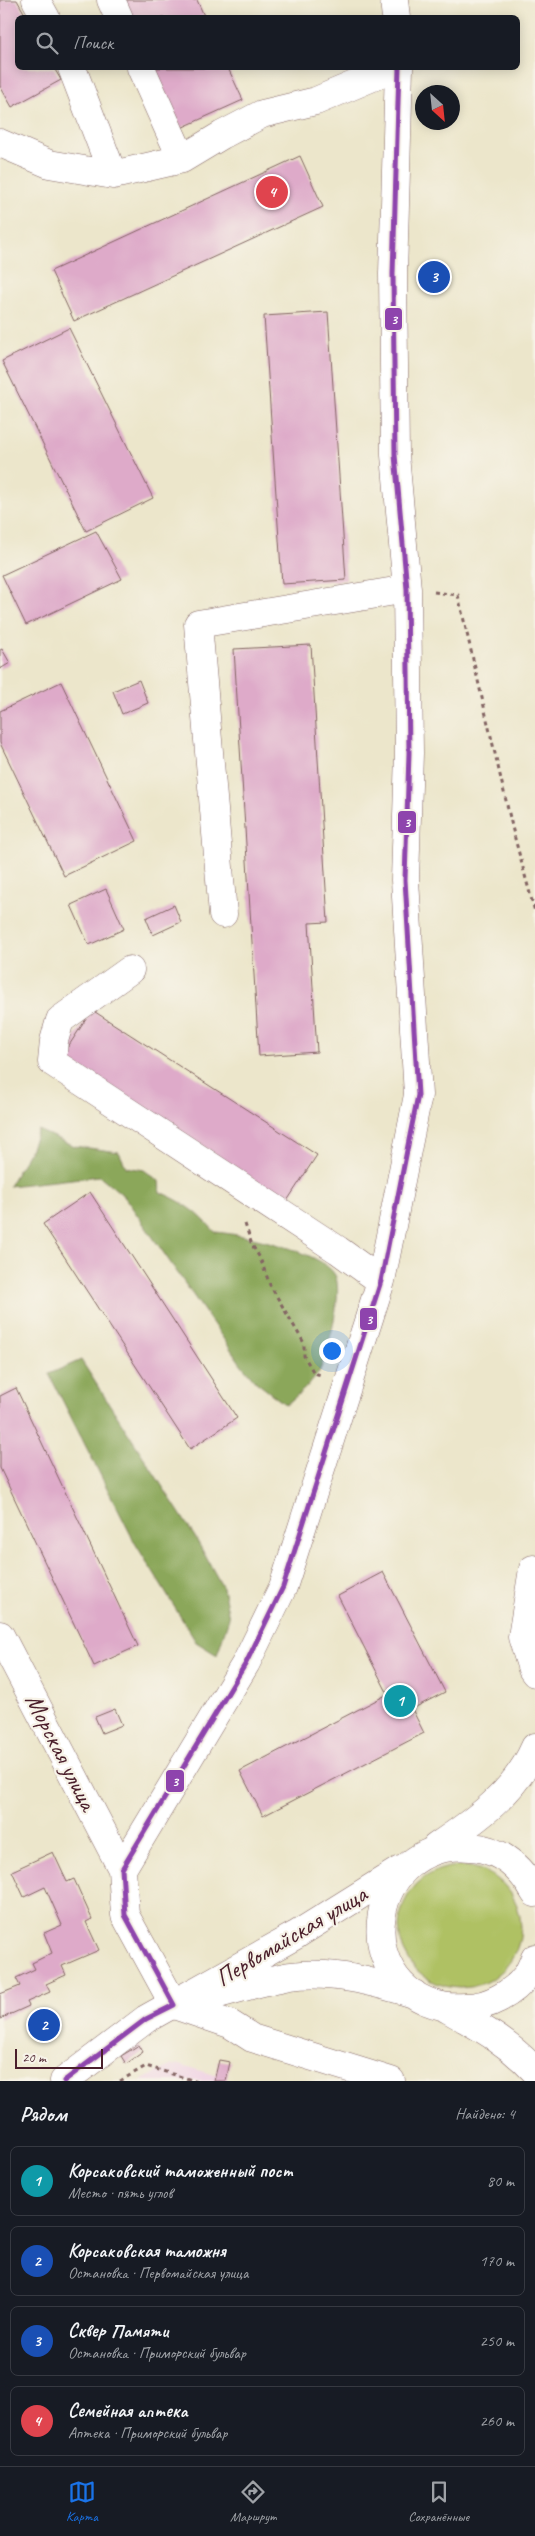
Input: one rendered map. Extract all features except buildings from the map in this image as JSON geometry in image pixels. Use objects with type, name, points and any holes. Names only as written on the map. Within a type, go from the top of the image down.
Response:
[{"type":"street","points":[[36,0],[44,15]]},
{"type":"street","points":[[111,0],[118,15]]},
{"type":"street","points":[[394,0],[396,15]]},
{"type":"street","points":[[73,70],[112,174]]},
{"type":"street","points":[[142,70],[182,160]]},
{"type":"street","points":[[0,143],[49,164],[112,174],[182,160],[222,135],[262,114],[316,101],[389,70]]},
{"type":"street","points":[[391,2081],[252,2038],[230,2024],[174,2005],[125,1915],[122,1869],[246,1662],[283,1587],[381,1281],[418,1095],[405,880],[409,753],[406,589],[395,455],[393,274],[399,70]]},
{"type":"street","points":[[223,914],[198,624],[406,589]]},
{"type":"street","points":[[130,970],[60,1020],[54,1041],[52,1062],[338,1250],[381,1281]]},
{"type":"street","points":[[533,1570],[522,1637],[535,1672]]},
{"type":"street","name":"Морская улица","points":[[0,1635],[122,1869]]},
{"type":"street","name":"Первомайская улица","points":[[64,2081],[146,2019],[296,1935],[472,1823],[505,1793],[528,1763],[535,1747]]},
{"type":"street","points":[[430,1851],[456,1845],[482,1848],[506,1858],[525,1875],[535,1893]]},
{"type":"street","points":[[408,1865],[391,1884],[382,1907],[379,1932],[384,1956],[397,1978],[415,1995]]},
{"type":"street","points":[[442,2006],[474,2007],[504,1996],[527,1975],[535,1958]]},
{"type":"street","name":"Первомайская улица","points":[[174,2005],[290,1976],[332,1976],[373,1981],[442,2006]]},
{"type":"street","points":[[442,2006],[488,2031],[516,2050],[535,2071]]},
{"type":"path","points":[[406,589],[458,595],[505,797],[535,912]]},
{"type":"path","points":[[242,1216],[252,1246],[260,1258],[270,1285],[304,1343],[304,1356],[314,1373],[348,1385]]},
{"type":"path","points":[[120,2081],[146,2066],[195,2081]]},
{"type":"shaded area","points":[[180,2064],[232,2081],[140,2081],[170,2066]]},
{"type":"green space","points":[[38,1130],[74,1146],[119,1152],[126,1167],[144,1170],[159,1181],[160,1192],[190,1208],[215,1232],[243,1236],[280,1245],[315,1258],[327,1266],[335,1275],[337,1283],[336,1309],[326,1352],[319,1372],[304,1390],[286,1405],[256,1382],[241,1364],[124,1196],[100,1176],[9,1186],[30,1150]]},
{"type":"green space","points":[[81,1360],[195,1537],[223,1588],[229,1618],[217,1655],[196,1642],[135,1543],[49,1374]]},
{"type":"green space","points":[[460,1866],[472,1867],[483,1871],[494,1876],[503,1884],[511,1893],[516,1904],[520,1915],[520,1939],[516,1950],[511,1961],[503,1970],[494,1978],[483,1983],[472,1987],[460,1988],[448,1987],[437,1983],[426,1978],[417,1970],[409,1961],[404,1950],[400,1939],[399,1927],[400,1915],[404,1904],[409,1893],[417,1884],[426,1876],[437,1871],[448,1867]]},
{"type":"transit line","name":"3","points":[[174,2005],[125,1915],[122,1869],[246,1663],[283,1587],[381,1281],[418,1095],[405,880],[409,753],[407,589],[395,455],[393,274],[399,70]]},
{"type":"transit line","name":"3","points":[[64,2081],[146,2019],[174,2005]]},
{"type":"place","name":"Семейная аптека","points":[[272,192]]},
{"type":"place","name":"Сквер Памяти","points":[[434,277]]},
{"type":"place","name":"Корсаковский таможенный пост","points":[[400,1701]]},
{"type":"place","name":"Корсаковская таможня","points":[[44,2025]]}]
